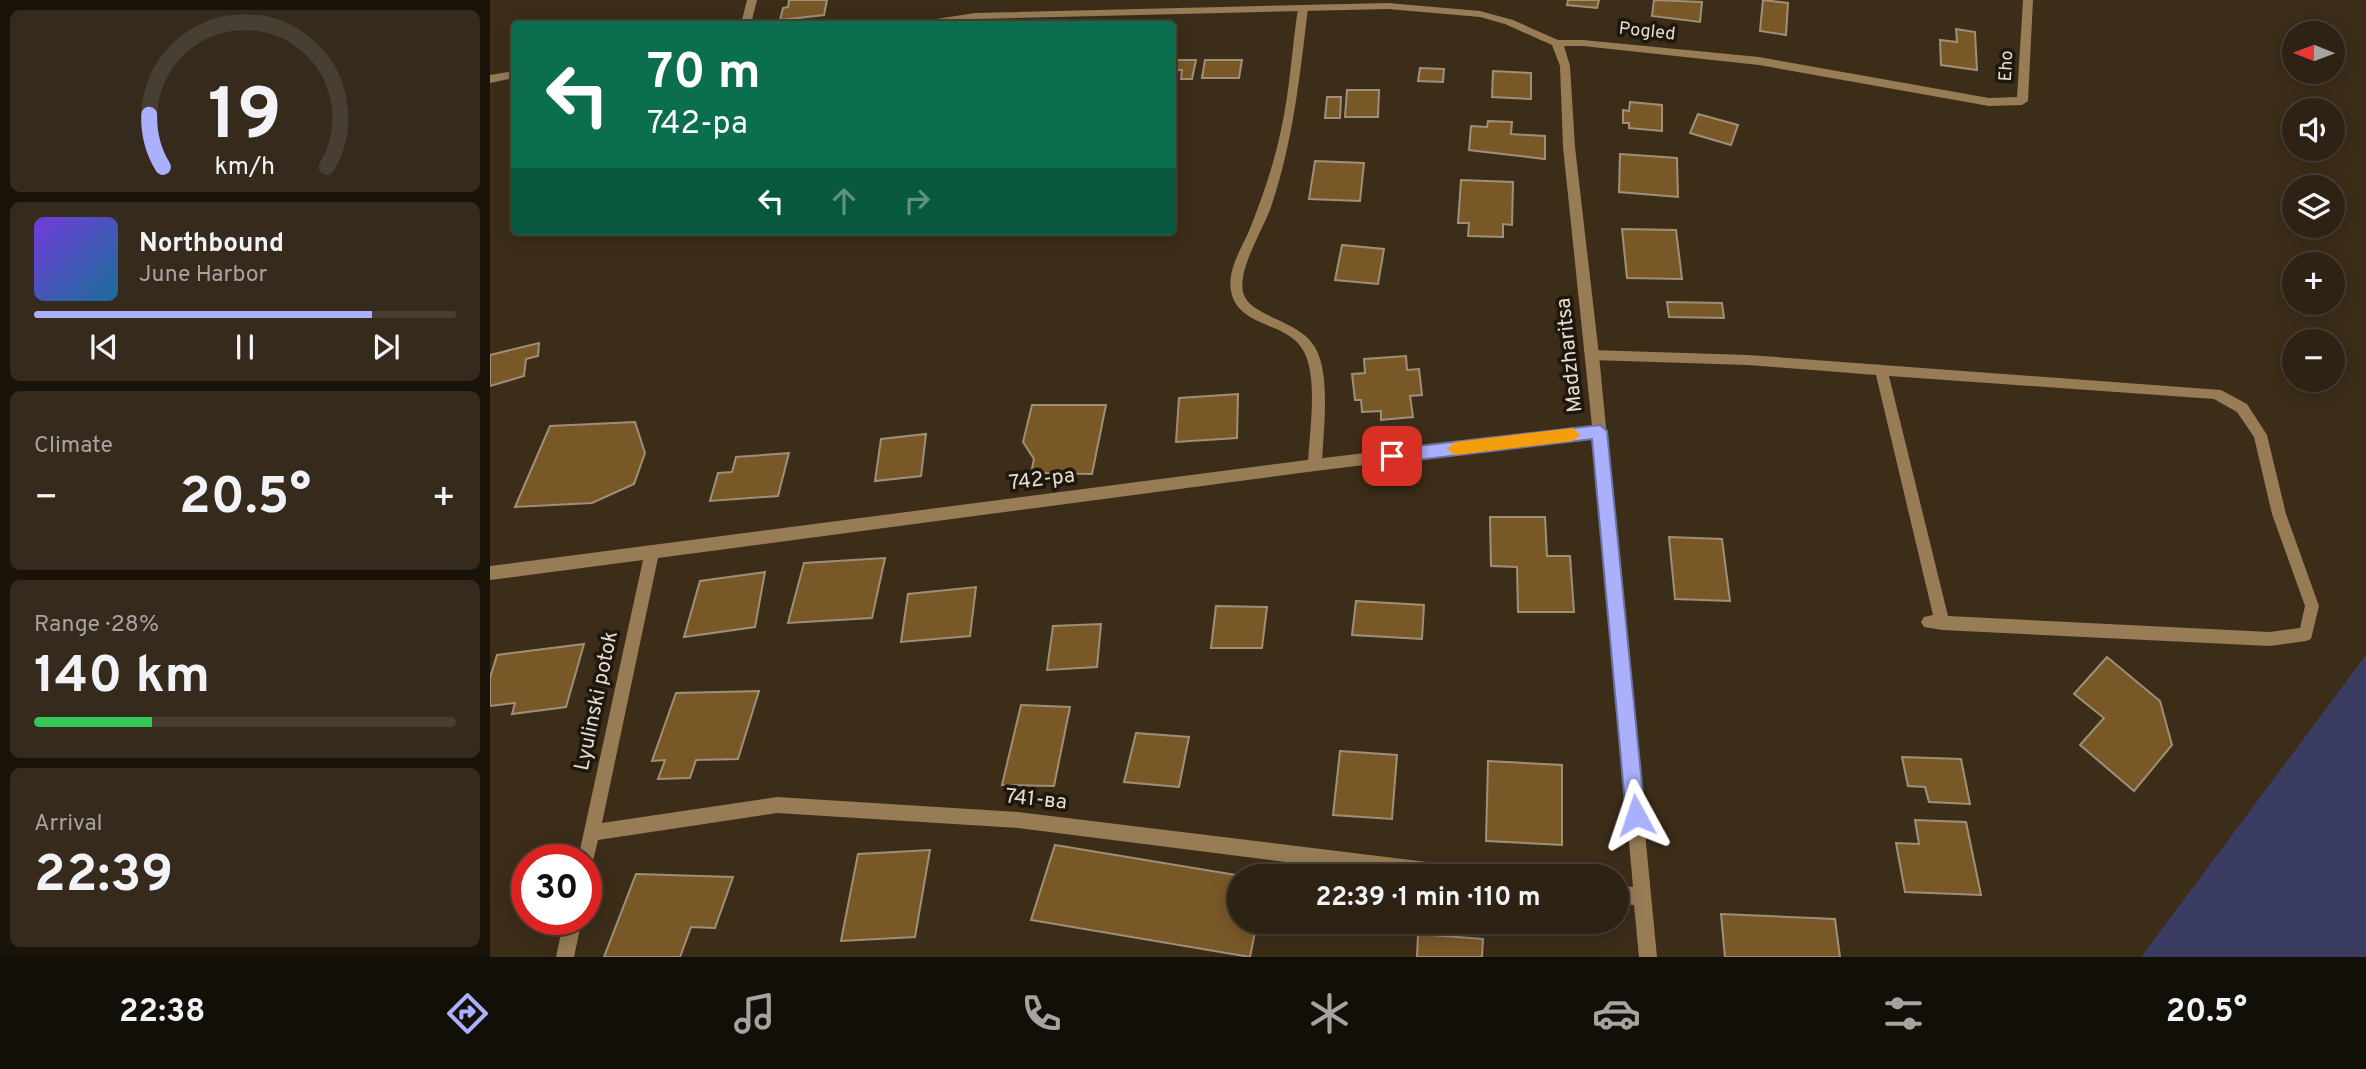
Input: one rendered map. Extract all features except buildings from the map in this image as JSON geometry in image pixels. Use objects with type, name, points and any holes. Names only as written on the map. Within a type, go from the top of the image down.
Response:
[{"type":"street","points":[[747,21],[752,0]]},
{"type":"street","name":"Eho","points":[[1989,102],[2022,102],[2028,0]]},
{"type":"street","name":"Pogled","points":[[941,21],[975,16],[1388,6],[1480,14],[1509,22],[1557,43],[1583,43],[1759,61],[1989,102]]},
{"type":"street","points":[[1303,8],[1287,129],[1265,206],[1236,277],[1235,297],[1244,308],[1290,331],[1309,348],[1315,365],[1315,465]]},
{"type":"street","name":"Madzharitsa","points":[[1557,43],[1565,66],[1569,147],[1600,431],[1648,957]]},
{"type":"street","points":[[490,79],[511,76]]},
{"type":"street","points":[[1592,355],[1748,360],[2216,394],[2242,408],[2260,435],[2279,513],[2312,606],[2306,634],[2270,639],[1936,623],[1881,370]]},
{"type":"street","name":"742-ра","points":[[490,573],[1315,465],[1600,431]]},
{"type":"street","name":"Lyulinski potok","points":[[589,844],[652,552]]},
{"type":"street","name":"741-ва","points":[[591,833],[777,805],[1018,820],[1372,864]]},
{"type":"street","points":[[1629,895],[1643,897]]},
{"type":"street","points":[[565,957],[570,935]]},
{"type":"shaded area","points":[[2366,655],[2366,957],[2141,957]]},
{"type":"slow traffic","points":[[1455,449],[1573,435]]},
{"type":"route","points":[[1392,456],[1600,431],[1636,815]]}]
